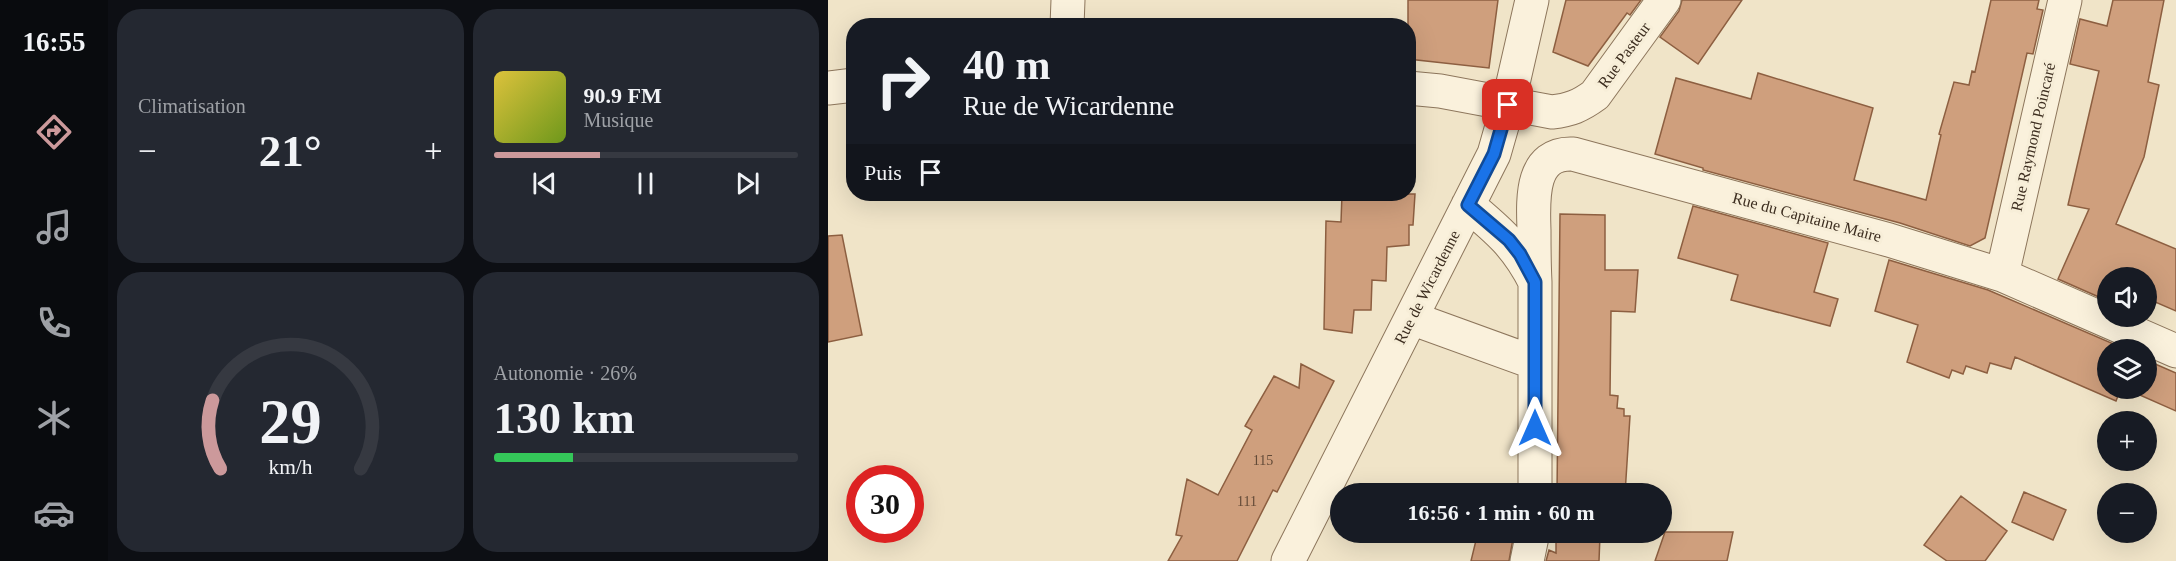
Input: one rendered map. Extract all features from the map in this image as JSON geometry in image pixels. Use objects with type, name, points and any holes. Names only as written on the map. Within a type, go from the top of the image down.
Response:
[{"type":"street","points":[[1067,18],[1068,0]]},
{"type":"street","name":"Rue de Wicardenne","points":[[1288,561],[1494,154],[1508,105],[1532,0]]},
{"type":"street","name":"Rue Pasteur","points":[[1416,89],[1456,93],[1508,105],[1552,111],[1569,110],[1582,105],[1603,86],[1665,0]]},
{"type":"street","name":"Rue Raymond Poincaré","points":[[2002,275],[2065,0]]},
{"type":"street","points":[[828,88],[846,86]]},
{"type":"street","name":"Rue du Capitaine Maire","points":[[1535,282],[1534,189],[1540,171],[1546,164],[1559,154],[1573,154],[1878,236],[2002,275],[2176,351]]},
{"type":"street","points":[[1468,205],[1509,240],[1520,254],[1535,282],[1535,483]]},
{"type":"street","points":[[1411,318],[1535,363]]},
{"type":"street","points":[[1527,561],[1531,543]]},
{"type":"building","points":[[1408,0],[1498,0],[1489,68],[1416,60],[1416,18],[1408,18]]},
{"type":"building","points":[[1566,0],[1641,0],[1630,15],[1627,13],[1588,66],[1553,52]]},
{"type":"building","points":[[1682,0],[1742,0],[1698,64],[1660,37],[1679,11]]},
{"type":"building","points":[[1991,0],[2039,0],[2037,9],[2043,10],[2033,54],[2027,53],[1985,238],[1970,246],[1900,223],[1703,170],[1703,168],[1655,154],[1676,78],[1751,99],[1758,73],[1873,108],[1854,180],[1926,200],[1941,135],[1939,134],[1954,82],[1969,85],[1972,71],[1975,72]]},
{"type":"building","points":[[2113,0],[2164,0],[2148,82],[2159,85],[2144,157],[2116,224],[2176,249],[2176,311],[2157,303],[2157,267],[2097,267],[2097,296],[2058,279],[2089,209],[2068,205],[2099,71],[2070,64],[2080,19],[2107,26]]},
{"type":"building","points":[[1342,201],[1415,201],[1413,225],[1409,225],[1409,245],[1387,247],[1386,281],[1372,280],[1371,310],[1354,310],[1352,333],[1324,329],[1326,221],[1341,222]]},
{"type":"building","points":[[1693,206],[1828,243],[1814,292],[1838,299],[1830,326],[1731,300],[1738,275],[1678,258]]},
{"type":"building","points":[[1560,214],[1605,215],[1605,270],[1638,270],[1635,312],[1611,311],[1610,395],[1618,396],[1617,408],[1624,409],[1624,416],[1630,416],[1626,483],[1557,483]]},
{"type":"building","points":[[842,235],[862,335],[828,342],[828,236]]},
{"type":"building","points":[[1889,260],[1988,290],[2102,339],[2097,339],[2097,393],[2015,357],[2011,369],[1990,363],[1987,373],[1966,366],[1963,374],[1952,370],[1949,378],[1907,362],[1918,325],[1875,311]]},
{"type":"building","points":[[1301,364],[1334,381],[1277,492],[1273,490],[1237,561],[1168,561],[1182,536],[1176,535],[1187,479],[1218,495],[1252,430],[1245,426],[1274,376],[1299,388]]},
{"type":"building","points":[[2157,365],[2176,373],[2176,411],[2149,399],[2157,399]]},
{"type":"building","points":[[2024,492],[2066,510],[2053,540],[2012,522]]},
{"type":"building","points":[[1961,496],[2007,531],[1985,561],[1947,561],[1924,545]]},
{"type":"building","points":[[1672,532],[1733,532],[1727,561],[1655,561],[1661,543],[1672,543]]},
{"type":"building","points":[[1475,543],[1512,543],[1509,561],[1471,561]]},
{"type":"building","points":[[1556,543],[1600,543],[1599,561],[1546,561],[1549,550],[1556,553]]},
{"type":"route","points":[[1508,105],[1494,154],[1468,205],[1509,240],[1520,254],[1535,282],[1535,428]]}]
